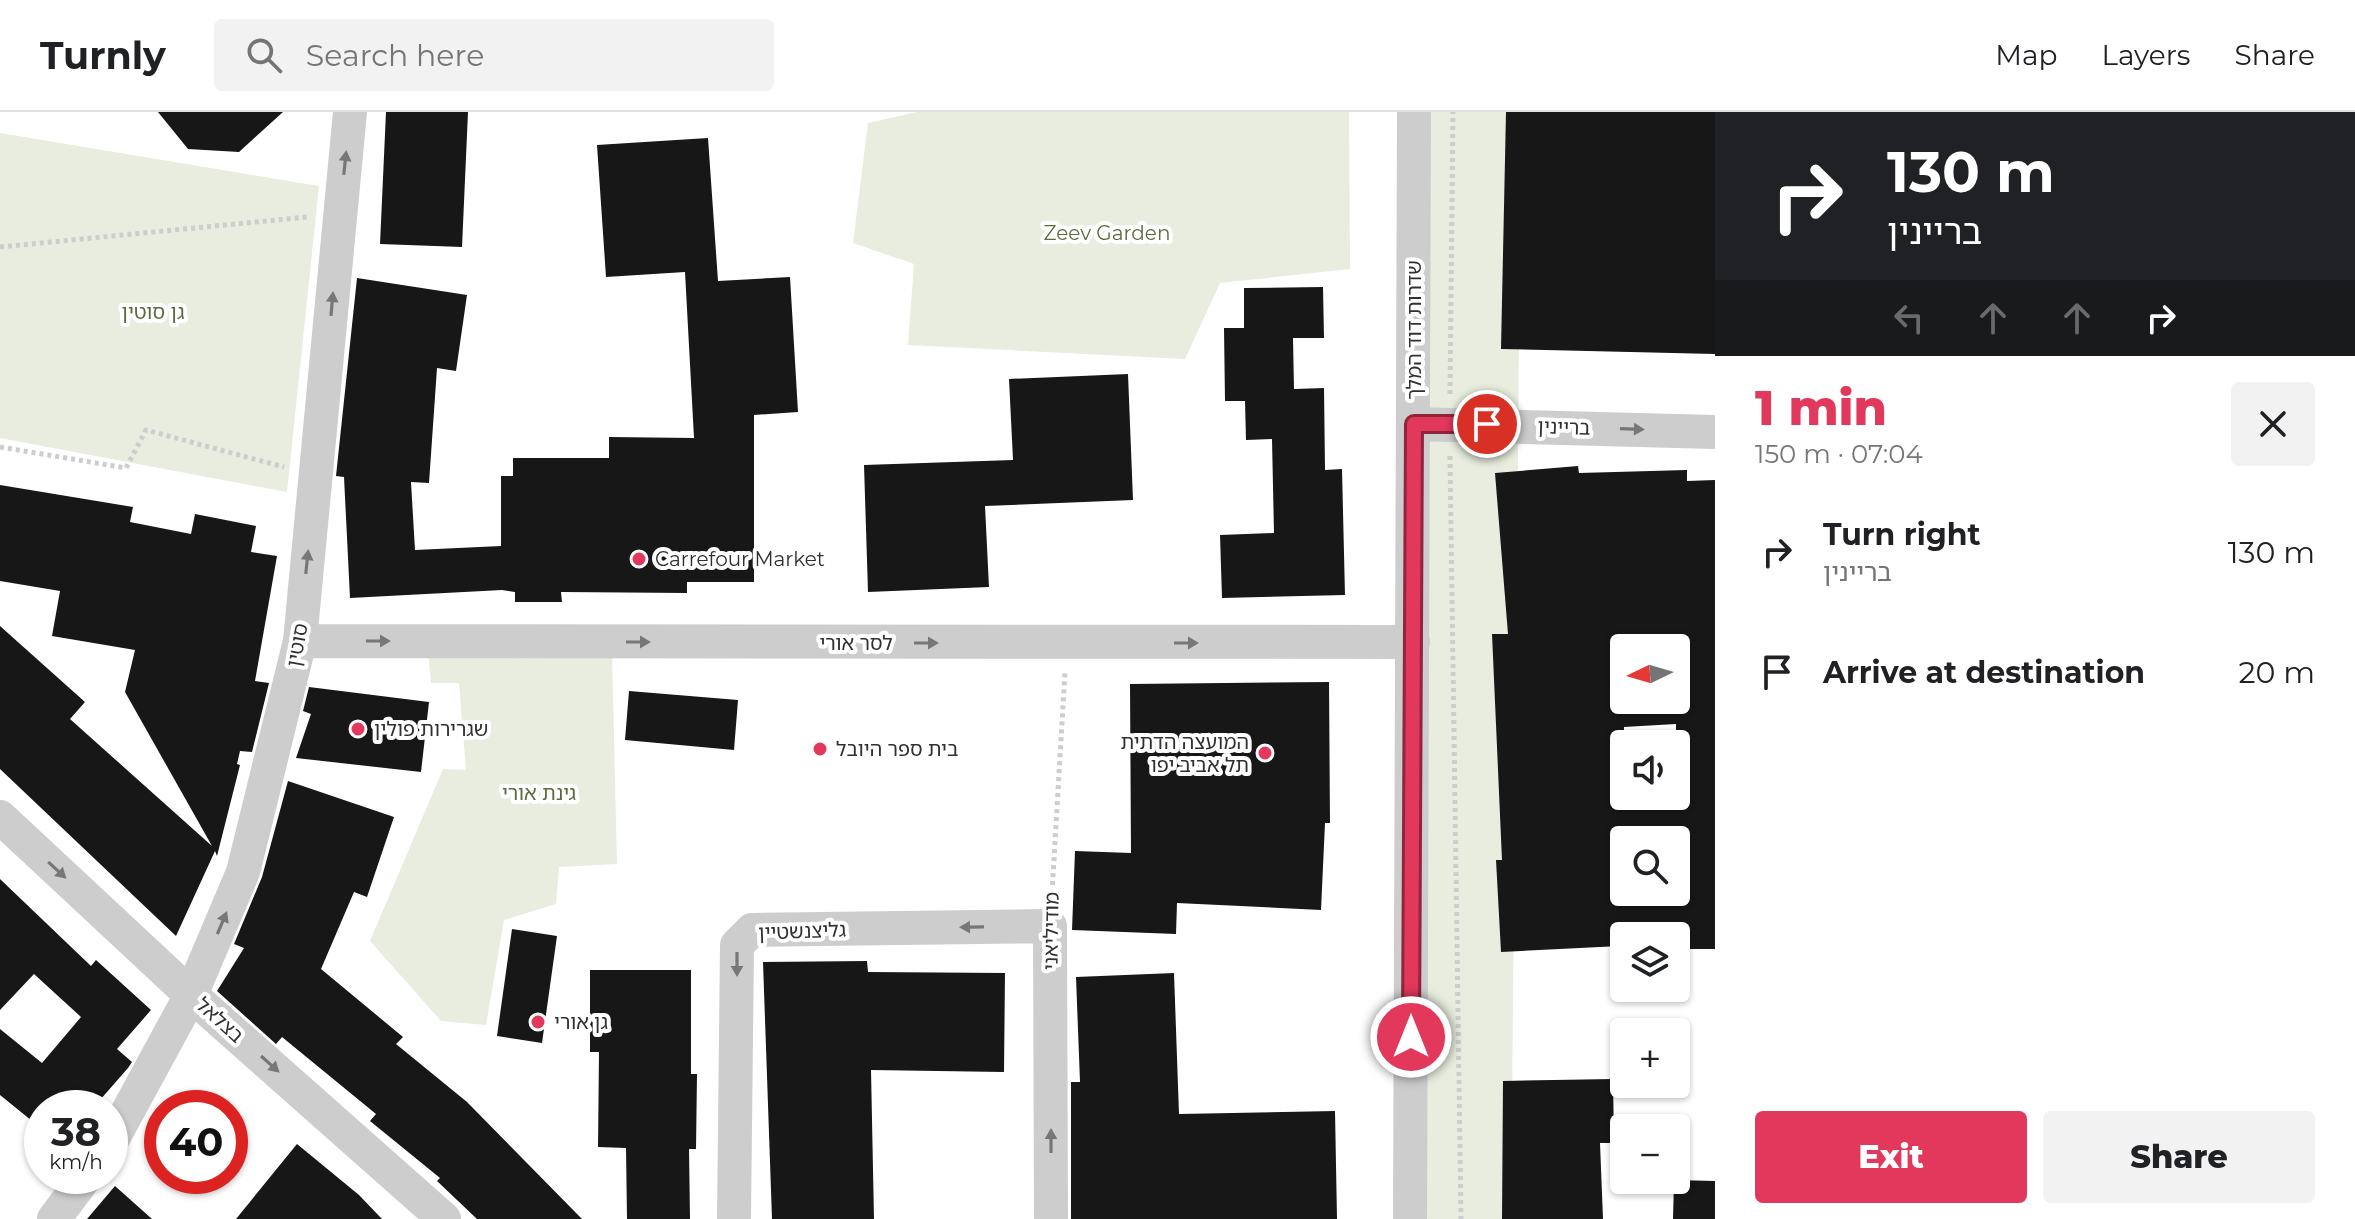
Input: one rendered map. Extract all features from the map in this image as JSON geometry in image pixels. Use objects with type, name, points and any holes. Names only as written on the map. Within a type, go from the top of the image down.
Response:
[{"type":"street","name":"סוטין","points":[[128,1111],[191,995],[243,872],[300,641],[350,112]]},
{"type":"street","name":"שדרות דוד המלך","points":[[1410,1219],[1414,112]]},
{"type":"street","name":"בריינין","points":[[1414,424],[1715,432]]},
{"type":"street","name":"לסר אורי","points":[[300,641],[1413,642]]},
{"type":"street","name":"בצלאל","points":[[0,817],[191,995],[444,1219]]},
{"type":"street","name":"גליצנשטיין","points":[[734,1219],[737,945],[752,930],[1050,926]]},
{"type":"street","name":"מודיליאני","points":[[1050,926],[1051,1219]]},
{"type":"street","points":[[54,1219],[73,1194]]},
{"type":"path","points":[[1453,112],[1449,423],[1461,1219]]},
{"type":"path","points":[[0,247],[340,214]]},
{"type":"path","points":[[0,447],[126,468],[146,430],[316,476]]},
{"type":"path","name":"מודיליאני","points":[[1050,926],[1067,643]]},
{"type":"green space","name":"Zeev Garden","points":[[917,112],[1349,112],[1350,269],[1220,283],[1185,359],[908,345],[914,264],[853,243],[868,123]]},
{"type":"green space","points":[[1415,112],[1521,112],[1511,1219],[1423,1219]]},
{"type":"green space","name":"גן סוטין","points":[[0,133],[319,186],[287,492],[0,438]]},
{"type":"green space","name":"גינת אורי","points":[[428,650],[612,652],[617,864],[559,867],[556,904],[504,920],[486,1025],[441,1021],[370,941],[443,769],[466,770],[459,683],[431,683]]},
{"type":"building","points":[[158,112],[283,112],[239,152],[188,149]]},
{"type":"building","points":[[386,112],[468,112],[462,247],[380,244]]},
{"type":"building","points":[[1506,112],[1715,112],[1715,354],[1501,349]]},
{"type":"building","points":[[708,138],[718,281],[790,277],[798,412],[754,415],[754,582],[687,582],[687,593],[561,592],[562,602],[515,602],[515,592],[502,590],[350,598],[344,477],[336,476],[357,278],[467,295],[456,371],[437,368],[429,483],[411,482],[415,550],[501,546],[501,476],[513,476],[513,458],[609,458],[609,437],[694,438],[685,272],[606,277],[597,145]]},
{"type":"building","points":[[1323,287],[1324,338],[1293,338],[1294,389],[1324,388],[1325,470],[1342,469],[1345,595],[1222,598],[1220,535],[1274,533],[1272,439],[1246,440],[1245,401],[1225,401],[1224,328],[1244,328],[1244,288]]},
{"type":"building","points":[[1128,374],[1133,500],[985,506],[989,587],[868,592],[864,465],[1013,460],[1009,379]]},
{"type":"building","points":[[1578,466],[1579,473],[1687,470],[1687,481],[1715,480],[1715,949],[1690,949],[1690,922],[1610,922],[1610,947],[1501,952],[1496,860],[1502,860],[1492,634],[1508,634],[1495,473]]},
{"type":"building","points":[[0,485],[133,507],[130,522],[191,534],[195,514],[256,526],[251,552],[277,556],[255,681],[269,683],[252,752],[240,751],[237,764],[240,765],[217,856],[215,851],[176,936],[0,769],[0,626],[85,702],[70,719],[212,846],[125,692],[135,650],[52,636],[60,591],[0,581]]},
{"type":"building","points":[[1329,682],[1330,823],[1325,823],[1321,910],[1177,903],[1176,934],[1072,930],[1075,851],[1131,853],[1130,684]]},
{"type":"building","name":"שגרירות פולין","points":[[309,687],[429,702],[421,772],[296,758],[311,714],[303,711]]},
{"type":"building","points":[[629,691],[738,700],[734,750],[625,740]]},
{"type":"building","points":[[288,781],[394,817],[367,897],[354,892],[321,969],[403,1037],[396,1044],[467,1102],[582,1219],[477,1219],[437,1181],[440,1178],[370,1121],[376,1114],[282,1037],[276,1044],[217,991],[244,948],[234,944],[262,877]]},
{"type":"building","points":[[0,879],[91,966],[96,960],[151,1010],[117,1049],[132,1062],[109,1090],[24,1090],[24,1114],[0,1095],[0,1029],[42,1063],[81,1017],[34,974],[0,1010]]},
{"type":"building","points":[[512,929],[557,936],[542,1043],[497,1036]]},
{"type":"building","points":[[867,961],[868,972],[1005,973],[1004,1072],[871,1070],[874,1219],[772,1219],[763,962]]},
{"type":"building","points":[[590,970],[691,970],[691,1074],[697,1074],[696,1149],[689,1149],[690,1219],[627,1219],[626,1148],[598,1147],[599,1052],[590,1052]]},
{"type":"building","points":[[1174,973],[1179,1114],[1335,1111],[1337,1219],[1071,1219],[1071,1082],[1080,1082],[1076,977]]},
{"type":"building","points":[[1610,1079],[1614,1114],[1610,1114],[1610,1143],[1600,1143],[1603,1219],[1502,1219],[1503,1081]]},
{"type":"building","points":[[297,1144],[359,1195],[382,1219],[236,1219]]},
{"type":"building","points":[[1690,1180],[1715,1181],[1715,1219],[1673,1219],[1674,1194],[1690,1194]]},
{"type":"building","points":[[108,1194],[124,1194],[152,1219],[87,1219]]},
{"type":"place","name":"Carrefour Market","points":[[639,559]]},
{"type":"place","name":"שגרירות פולין","points":[[358,729]]},
{"type":"place","name":"בית ספר היובל","points":[[820,749]]},
{"type":"place","name":"המועצה הדתית תל אביב יפו","points":[[1265,753]]},
{"type":"place","name":"גן אורי","points":[[538,1022]]},
{"type":"route","points":[[1411,1037],[1414,424],[1487,424]]}]
